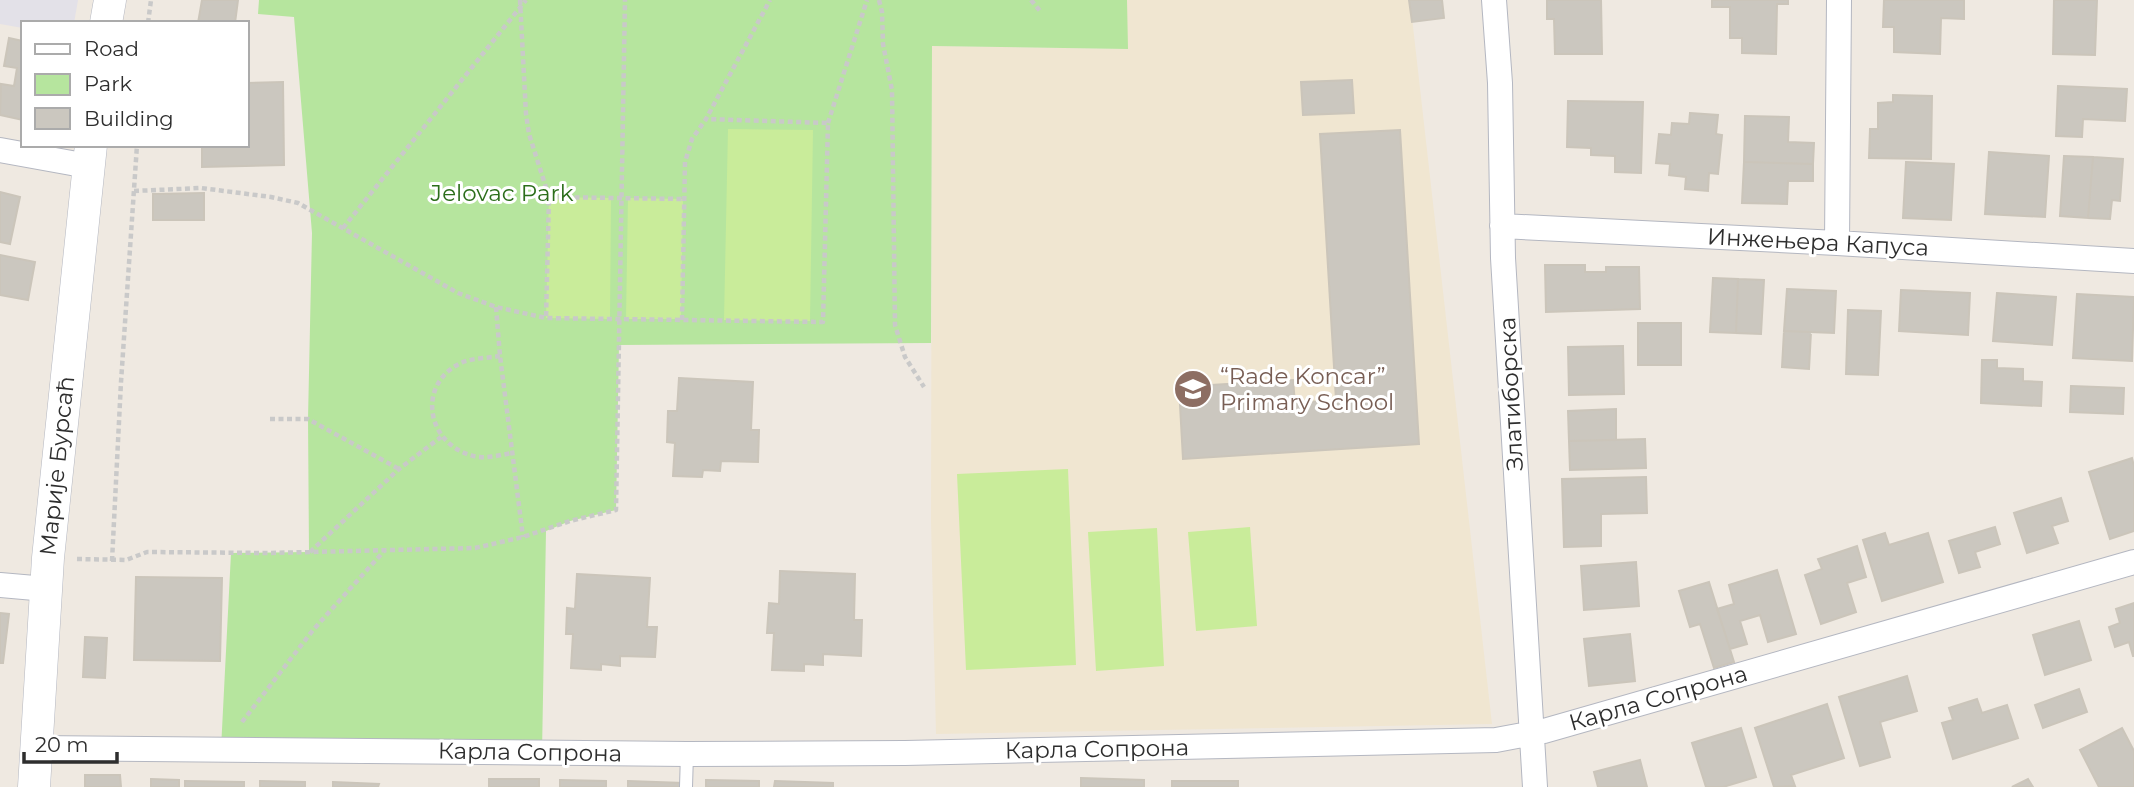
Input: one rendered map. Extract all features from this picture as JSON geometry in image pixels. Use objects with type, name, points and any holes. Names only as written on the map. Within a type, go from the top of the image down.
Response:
[{"type":"street","points":[[107,21],[110,0]]},
{"type":"street","name":"Златиборска","points":[[1494,0],[1500,83],[1502,226],[1535,787]]},
{"type":"street","points":[[1837,243],[1839,0]]},
{"type":"street","points":[[0,150],[90,155]]},
{"type":"street","name":"Марије Бурсаћ","points":[[34,787],[48,558],[90,155]]},
{"type":"street","name":"Инжењера Капуса","points":[[1502,226],[2134,261]]},
{"type":"street","name":"Карла Сопрона","points":[[35,748],[687,754],[905,753],[1496,740],[1532,735],[2134,562]]},
{"type":"street","points":[[0,585],[46,589]]},
{"type":"lane","points":[[686,787],[687,754]]},
{"type":"path","points":[[148,21],[151,0]]},
{"type":"path","points":[[520,0],[526,114],[529,134],[549,197],[546,318]]},
{"type":"path","points":[[343,228],[526,0]]},
{"type":"path","points":[[48,558],[112,561],[127,560],[147,552],[309,553],[475,548],[617,510],[625,0]]},
{"type":"path","points":[[682,320],[685,162],[692,139],[706,119],[770,0]]},
{"type":"path","points":[[134,191],[201,188],[298,203],[458,293],[496,307],[546,318],[824,322],[828,123],[867,0]]},
{"type":"path","points":[[879,0],[883,44],[892,90],[895,325],[905,357],[924,387]]},
{"type":"path","points":[[1031,0],[1040,12]]},
{"type":"path","points":[[706,119],[828,123]]},
{"type":"path","points":[[112,561],[137,147]]},
{"type":"path","points":[[549,197],[683,199]]},
{"type":"path","points":[[496,307],[523,537]]},
{"type":"path","points":[[500,356],[465,361],[454,367],[441,379],[433,396],[432,408],[435,425],[441,437],[453,448],[473,457],[513,453]]},
{"type":"path","points":[[270,419],[308,419],[399,470]]},
{"type":"path","points":[[309,553],[399,470],[441,437]]},
{"type":"path","points":[[221,749],[313,629],[385,551]]},
{"type":"shaded area","points":[[0,0],[78,0],[74,21],[21,21],[21,28],[0,24]]},
{"type":"shaded area","name":"“Rade Koncar” Primary School","points":[[1127,0],[1410,0],[1492,724],[936,734],[931,521],[932,46],[1127,49]]},
{"type":"green space","name":"Jelovac Park","points":[[259,0],[1127,0],[1128,49],[932,46],[931,343],[619,345],[616,510],[570,521],[546,531],[542,752],[221,749],[231,553],[309,552],[308,419],[312,233],[294,17],[258,14]]},
{"type":"green space","points":[[728,129],[813,130],[810,321],[724,320]]},
{"type":"green space","points":[[549,197],[611,198],[610,319],[546,318]]},
{"type":"green space","points":[[628,198],[683,199],[681,319],[626,319]]},
{"type":"green space","points":[[1068,469],[1076,665],[966,670],[957,474]]},
{"type":"green space","points":[[1250,527],[1257,626],[1196,631],[1188,532]]},
{"type":"green space","points":[[1157,528],[1164,666],[1096,671],[1088,532]]},
{"type":"building","points":[[202,0],[238,0],[235,21],[198,21]]},
{"type":"building","points":[[1409,0],[1442,0],[1444,18],[1412,22]]},
{"type":"building","points":[[1547,0],[1601,0],[1602,54],[1555,54],[1554,19],[1547,19]]},
{"type":"building","points":[[1712,0],[1788,0],[1788,4],[1777,4],[1776,54],[1742,53],[1742,38],[1730,38],[1730,7],[1712,7]]},
{"type":"building","points":[[1884,0],[1964,0],[1964,19],[1941,18],[1940,54],[1894,52],[1894,27],[1883,27]]},
{"type":"building","points":[[2054,0],[2097,0],[2095,55],[2053,54]]},
{"type":"building","points":[[9,38],[21,41],[21,120],[0,115],[1,84],[14,86],[17,68],[4,66]]},
{"type":"building","points":[[1352,80],[1354,113],[1303,115],[1301,82]]},
{"type":"building","points":[[283,82],[284,165],[202,167],[202,147],[248,147],[248,83]]},
{"type":"building","points":[[2058,86],[2127,89],[2125,121],[2083,119],[2082,137],[2056,136]]},
{"type":"building","points":[[1893,95],[1932,96],[1931,159],[1869,158],[1870,129],[1878,129],[1878,103],[1893,102]]},
{"type":"building","points":[[1568,101],[1643,102],[1641,173],[1615,172],[1615,156],[1591,155],[1591,148],[1567,147]]},
{"type":"building","points":[[1690,113],[1718,115],[1716,134],[1722,135],[1718,174],[1709,173],[1708,191],[1685,189],[1686,177],[1669,175],[1670,164],[1656,163],[1659,134],[1671,135],[1672,123],[1689,124]]},
{"type":"building","points":[[1745,116],[1789,117],[1788,142],[1814,143],[1813,164],[1744,162]]},
{"type":"building","points":[[1400,130],[1419,444],[1183,459],[1179,387],[1293,380],[1295,403],[1336,400],[1320,134]]},
{"type":"building","points":[[1989,152],[2049,156],[2045,217],[1985,214]]},
{"type":"building","points":[[2064,156],[2093,157],[2088,218],[2060,216]]},
{"type":"building","points":[[2093,157],[2123,159],[2120,201],[2112,200],[2110,219],[2088,218]]},
{"type":"building","points":[[1744,162],[1813,164],[1813,181],[1788,181],[1787,204],[1742,203]]},
{"type":"building","points":[[1906,162],[1954,164],[1951,220],[1903,218]]},
{"type":"building","points":[[0,192],[20,197],[10,244],[0,242]]},
{"type":"building","points":[[204,193],[204,220],[153,220],[153,194]]},
{"type":"building","points":[[0,255],[35,262],[28,300],[0,295]]},
{"type":"building","points":[[1545,265],[1585,265],[1585,272],[1606,272],[1606,267],[1639,267],[1640,309],[1546,312]]},
{"type":"building","points":[[1713,278],[1738,279],[1736,333],[1710,332]]},
{"type":"building","points":[[1738,279],[1764,280],[1761,334],[1736,333]]},
{"type":"building","points":[[1787,289],[1836,291],[1834,333],[1784,331]]},
{"type":"building","points":[[1901,290],[1970,293],[1968,335],[1899,331]]},
{"type":"building","points":[[1997,293],[2056,297],[2052,345],[1993,341]]},
{"type":"building","points":[[2077,294],[2134,297],[2132,361],[2073,358]]},
{"type":"building","points":[[1848,310],[1881,311],[1878,375],[1846,374]]},
{"type":"building","points":[[1638,323],[1681,323],[1681,365],[1638,365]]},
{"type":"building","points":[[1784,331],[1811,332],[1809,369],[1782,367]]},
{"type":"building","points":[[1623,346],[1624,394],[1569,395],[1568,347]]},
{"type":"building","points":[[1982,360],[1997,360],[1997,368],[2023,369],[2023,381],[2042,382],[2041,406],[1981,403]]},
{"type":"building","points":[[679,378],[753,382],[751,430],[759,430],[758,462],[721,461],[720,471],[703,470],[702,477],[673,476],[675,443],[667,442],[668,411],[677,411]]},
{"type":"building","points":[[2071,386],[2124,388],[2123,414],[2070,412]]},
{"type":"building","points":[[1616,409],[1616,440],[1569,441],[1568,411]]},
{"type":"building","points":[[1645,439],[1646,468],[1570,470],[1569,441]]},
{"type":"building","points":[[2132,458],[2134,531],[2110,539],[2089,472]]},
{"type":"building","points":[[1646,477],[1647,513],[1601,514],[1601,546],[1564,547],[1562,479]]},
{"type":"building","points":[[2061,498],[2068,521],[2052,526],[2058,543],[2027,553],[2014,513]]},
{"type":"building","points":[[1995,527],[2000,544],[1975,552],[1980,567],[1959,573],[1949,541]]},
{"type":"building","points":[[1885,533],[1889,545],[1928,533],[1943,582],[1882,601],[1863,540]]},
{"type":"building","points":[[1857,546],[1866,577],[1847,583],[1856,612],[1821,624],[1805,575],[1822,569],[1818,559]]},
{"type":"building","points":[[1636,562],[1639,606],[1584,610],[1581,566]]},
{"type":"building","points":[[1777,570],[1796,634],[1768,642],[1760,615],[1740,621],[1747,644],[1730,649],[1717,609],[1734,604],[1729,585]]},
{"type":"building","points":[[780,571],[855,574],[854,620],[862,620],[861,656],[823,654],[823,665],[804,664],[804,671],[772,670],[774,633],[767,633],[769,603],[779,604]]},
{"type":"building","points":[[577,574],[650,578],[647,627],[657,627],[655,657],[620,656],[620,666],[601,664],[601,670],[571,668],[573,634],[566,634],[567,608],[575,609]]},
{"type":"building","points":[[136,577],[222,578],[220,661],[134,660]]},
{"type":"building","points":[[1709,582],[1734,662],[1714,668],[1700,624],[1690,627],[1679,591]]},
{"type":"building","points":[[2134,603],[2133,656],[2129,642],[2115,647],[2109,627],[2120,623],[2116,609]]},
{"type":"building","points":[[0,613],[9,614],[3,663],[0,663]]},
{"type":"building","points":[[2079,621],[2091,660],[2045,675],[2033,635]]},
{"type":"building","points":[[1630,634],[1635,681],[1589,686],[1584,639]]},
{"type":"building","points":[[85,637],[107,638],[105,678],[83,677]]},
{"type":"building","points":[[1907,676],[1917,711],[1880,722],[1890,757],[1860,766],[1839,697]]},
{"type":"building","points":[[2079,689],[2087,712],[2043,728],[2035,705]]},
{"type":"building","points":[[1977,699],[1982,713],[2007,705],[2018,738],[1953,759],[1942,723],[1953,720],[1949,708]]},
{"type":"building","points":[[1827,704],[1844,758],[1791,775],[1795,786],[1774,787],[1755,728]]},
{"type":"building","points":[[1741,728],[1756,777],[1723,787],[1706,787],[1692,743]]},
{"type":"building","points":[[2122,728],[2134,751],[2134,787],[2099,787],[2080,750]]},
{"type":"building","points":[[1640,760],[1647,787],[1598,787],[1594,772]]},
{"type":"building","points":[[85,775],[120,775],[121,787],[85,787]]},
{"type":"building","points":[[1081,778],[1144,780],[1144,787],[1081,787]]},
{"type":"building","points":[[151,779],[179,780],[179,787],[151,787]]},
{"type":"building","points":[[489,779],[539,779],[539,787],[489,787]]},
{"type":"building","points":[[2028,779],[2033,787],[2012,787]]},
{"type":"building","points":[[560,780],[606,781],[606,787],[560,787]]},
{"type":"building","points":[[706,780],[759,781],[759,787],[706,787]]},
{"type":"building","points":[[185,781],[244,782],[244,787],[185,787]]},
{"type":"building","points":[[260,781],[305,782],[305,787],[260,787]]},
{"type":"building","points":[[628,781],[683,783],[683,787],[628,787]]},
{"type":"building","points":[[775,781],[833,783],[833,787],[774,787]]},
{"type":"building","points":[[1172,781],[1238,781],[1238,787],[1172,787]]},
{"type":"building","points":[[333,782],[379,784],[378,787],[333,787]]},
{"type":"place","name":"“Rade Koncar” Primary School","points":[[1193,389]]}]
